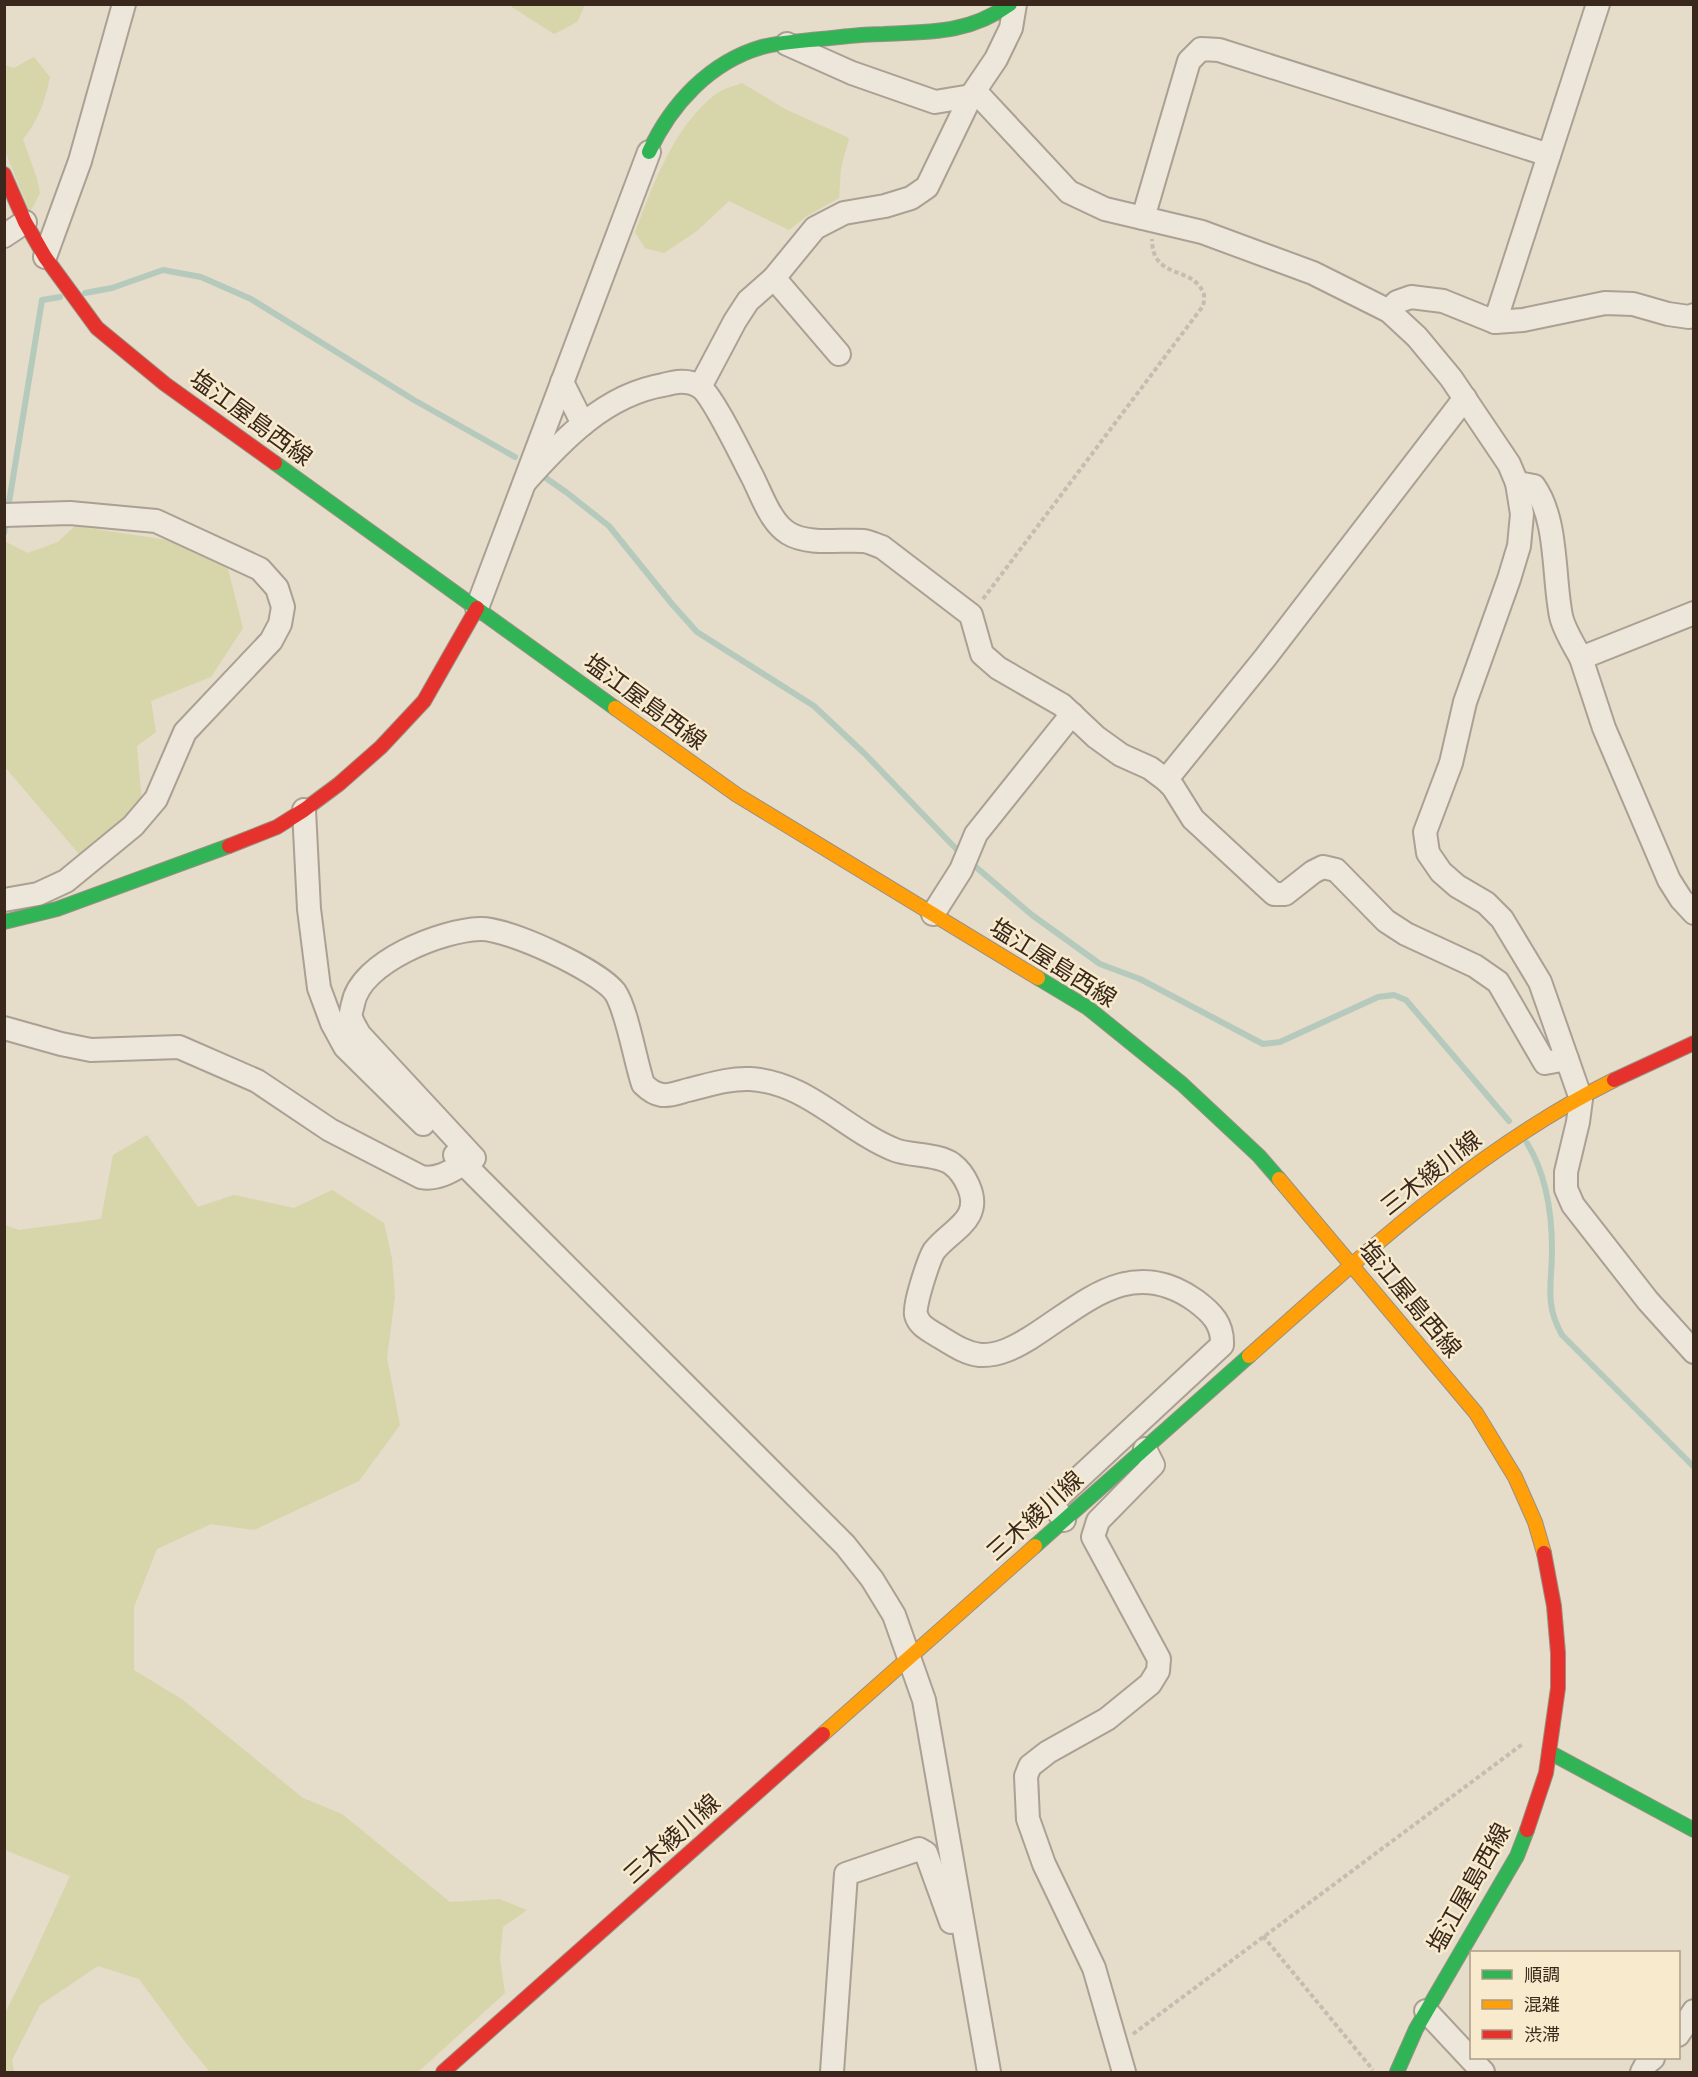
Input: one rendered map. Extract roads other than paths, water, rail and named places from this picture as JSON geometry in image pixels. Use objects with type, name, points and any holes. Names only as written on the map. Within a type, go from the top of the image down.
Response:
[{"type":"main road","points":[[650,152],[656,135],[674,108],[719,67],[754,50],[785,43],[868,34],[940,32],[966,28],[1001,13],[1012,4]]},
{"type":"main road","name":"塩江屋島西線","points":[[4,174],[45,257],[98,328],[165,384],[737,795],[1088,1008],[1182,1084],[1259,1156],[1476,1413],[1515,1477],[1535,1522],[1545,1556],[1554,1606],[1558,1688],[1546,1773],[1517,1856],[1416,2029],[1397,2073]]},
{"type":"main road","points":[[4,922],[57,909],[228,847],[277,827],[304,810],[339,784],[381,747],[424,701],[477,608]]},
{"type":"main road","name":"三木綾川線","points":[[443,2073],[1351,1265],[1444,1187],[1522,1132],[1654,1060],[1694,1043]]},
{"type":"main road","points":[[1549,1752],[1694,1830]]},
{"type":"street","points":[[45,257],[80,161],[124,4]]},
{"type":"street","points":[[700,387],[748,301],[774,278],[814,228],[844,213],[885,206],[911,198],[927,187],[973,94],[996,59],[1011,28],[1012,4]]},
{"type":"street","points":[[1495,322],[1598,4]]},
{"type":"street","points":[[785,43],[852,73],[935,102],[973,94]]},
{"type":"street","points":[[1152,220],[1189,61],[1201,49],[1219,50],[1549,155]]},
{"type":"street","points":[[973,94],[1069,192],[1105,209],[1202,232],[1313,273],[1389,311],[1417,337],[1451,378],[1509,464],[1516,483],[1522,514],[1519,546],[1465,702],[1451,764],[1425,832],[1428,853],[1441,872],[1457,886],[1486,903],[1502,919],[1540,982],[1581,1099],[1566,1172],[1566,1189],[1573,1205],[1648,1301],[1694,1352]]},
{"type":"street","points":[[477,608],[650,152]]},
{"type":"street","points":[[4,236],[26,222]]},
{"type":"street","points":[[774,278],[839,354]]},
{"type":"street","points":[[1389,311],[1397,302],[1411,297],[1443,301],[1495,322],[1523,320],[1605,303],[1633,304],[1668,314],[1689,317],[1694,315]]},
{"type":"street","points":[[525,482],[544,460],[583,424],[613,402],[632,392],[684,381],[700,387],[720,416],[774,518],[788,533],[805,539],[867,541],[882,547],[971,615],[982,654],[998,668],[1062,705],[1096,737],[1121,755],[1150,768],[1166,780],[1193,819],[1274,894],[1285,894],[1323,867],[1336,870],[1386,921],[1407,934],[1476,966],[1498,982],[1545,1063],[1567,1059]]},
{"type":"street","points":[[562,382],[583,424]]},
{"type":"street","points":[[1166,780],[1265,658],[1465,398]]},
{"type":"street","points":[[1516,483],[1534,486],[1541,495],[1548,519],[1562,619],[1581,658],[1604,728],[1669,880],[1694,913]]},
{"type":"street","points":[[4,515],[70,513],[156,521],[260,570],[276,588],[284,607],[280,624],[271,640],[185,732],[156,799],[133,826],[66,882],[38,894],[4,900]]},
{"type":"street","points":[[1581,658],[1694,613]]},
{"type":"street","points":[[933,914],[961,870],[976,834],[1072,714]]},
{"type":"street","points":[[304,810],[309,909],[319,988],[332,1023],[345,1047],[845,1545],[872,1579],[894,1615],[924,1700],[989,2073]]},
{"type":"street","points":[[4,1028],[91,1050],[179,1047],[257,1081],[330,1130],[421,1177],[431,1179],[474,1158],[359,1034],[351,1017],[355,996],[372,972],[400,954],[459,930],[483,928],[503,933],[556,954],[602,979],[615,993],[622,1007],[643,1084],[651,1091],[663,1095],[725,1080],[751,1079],[774,1083],[801,1093],[878,1142],[898,1151],[949,1162],[961,1171],[973,1204],[966,1220],[934,1252],[916,1300],[916,1314],[922,1326],[960,1349],[979,1355],[1012,1349],[1104,1290],[1133,1282],[1155,1284],[1182,1291],[1209,1311],[1219,1322],[1222,1345],[1052,1503],[1064,1520]]},
{"type":"street","points":[[1124,2073],[1094,1968],[1044,1864],[1028,1820],[1026,1776],[1030,1766],[1048,1752],[1107,1719],[1149,1684],[1158,1671],[1159,1659],[1093,1538],[1098,1521],[1153,1465],[1145,1449]]},
{"type":"street","points":[[832,2073],[846,1874],[920,1850],[926,1853],[955,1932],[963,1931]]},
{"type":"street","points":[[1426,2011],[1470,2059]]},
{"type":"street","points":[[1680,2032],[1694,2011]]},
{"type":"street","points":[[1470,2059],[1483,2073]]},
{"type":"street","points":[[1642,2073],[1647,2062],[1652,2059]]},
{"type":"waterway","points":[[85,293],[112,288],[163,270],[201,277],[251,299],[414,400],[515,457]]},
{"type":"waterway","points":[[4,533],[42,300],[60,297]]},
{"type":"waterway","points":[[543,476],[609,526],[697,632],[814,706],[865,754],[962,855]]},
{"type":"waterway","points":[[970,862],[1032,915],[1100,964],[1140,979],[1263,1044],[1280,1042],[1378,997],[1394,995],[1406,1000],[1509,1121]]},
{"type":"waterway","points":[[1527,1143],[1534,1155],[1547,1194],[1552,1236],[1550,1293],[1556,1324],[1562,1335],[1694,1467]]}]
